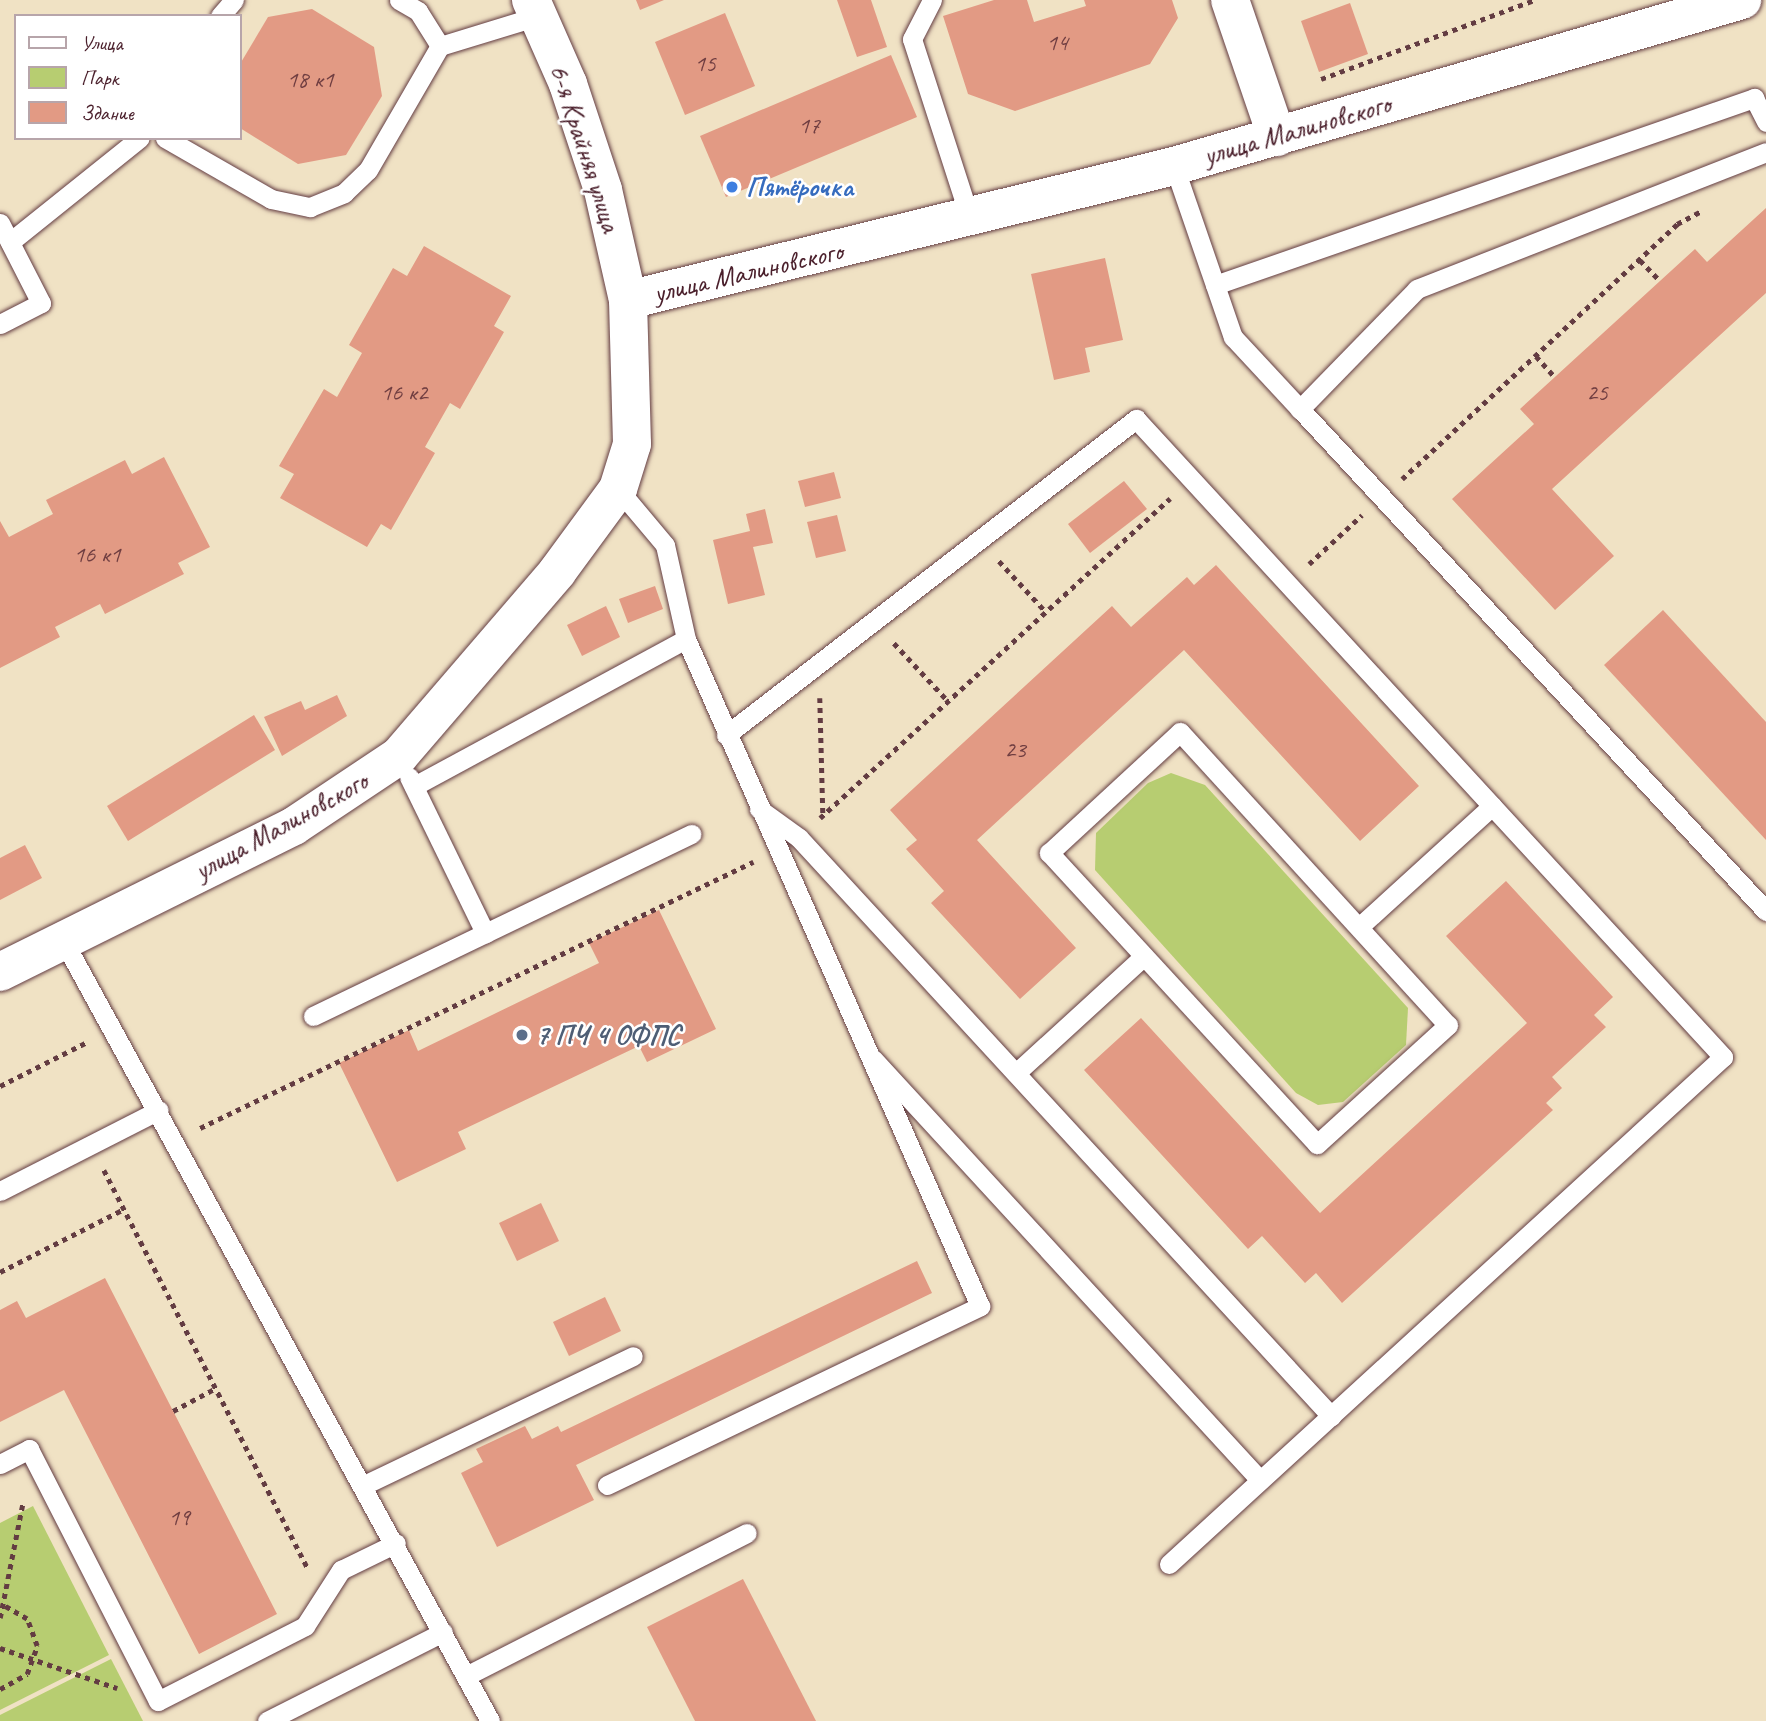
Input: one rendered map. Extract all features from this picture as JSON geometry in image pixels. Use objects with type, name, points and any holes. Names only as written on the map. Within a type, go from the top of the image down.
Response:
[{"type":"street","points":[[1230,0],[1277,137]]},
{"type":"street","name":"улица Малиновского","points":[[0,972],[407,771],[618,489],[632,444],[628,300],[970,219],[1174,166],[1742,0]]},
{"type":"street","name":"6-я Крайняя улица","points":[[535,8],[603,190],[628,300]]},
{"type":"lane","points":[[222,14],[234,0]]},
{"type":"lane","points":[[398,0],[418,11],[440,46]]},
{"type":"lane","points":[[932,0],[912,39],[970,219]]},
{"type":"lane","points":[[168,140],[271,199],[310,207],[344,193],[368,170],[440,46],[535,8]]},
{"type":"lane","points":[[1215,285],[1754,98],[1766,122]]},
{"type":"lane","points":[[9,242],[137,140]]},
{"type":"lane","points":[[1300,409],[1417,289],[1766,152]]},
{"type":"lane","points":[[1174,166],[1233,337],[1766,911]]},
{"type":"lane","points":[[0,223],[41,303],[0,324]]},
{"type":"lane","points":[[726,735],[1136,419],[1723,1057],[1169,1564]]},
{"type":"lane","points":[[607,1485],[980,1306],[861,1046],[686,639],[665,545],[618,489]]},
{"type":"lane","points":[[485,933],[407,771],[686,639]]},
{"type":"lane","points":[[1180,732],[1359,927],[1448,1025],[1317,1144],[1049,853],[1180,732]]},
{"type":"lane","points":[[1359,927],[1492,806]]},
{"type":"lane","points":[[757,808],[799,838],[1331,1416]]},
{"type":"lane","points":[[313,1016],[691,834]]},
{"type":"lane","points":[[63,940],[396,1543],[490,1721]]},
{"type":"lane","points":[[1016,1073],[1144,956]]},
{"type":"lane","points":[[861,1046],[1260,1480]]},
{"type":"lane","points":[[0,1191],[159,1110]]},
{"type":"lane","points":[[364,1485],[633,1356]]},
{"type":"lane","points":[[0,1464],[29,1449],[158,1701],[304,1626],[341,1570],[396,1543]]},
{"type":"lane","points":[[466,1676],[747,1533]]},
{"type":"lane","points":[[267,1721],[443,1632]]},
{"type":"path","points":[[1265,100],[1534,0]]},
{"type":"path","points":[[1288,583],[1677,224],[1710,207]]},
{"type":"path","points":[[1640,260],[1660,281]]},
{"type":"path","points":[[1536,356],[1555,377]]},
{"type":"path","points":[[799,838],[1191,478]]},
{"type":"path","points":[[980,539],[1046,612]]},
{"type":"path","points":[[874,621],[948,701]]},
{"type":"path","points":[[820,663],[823,816]]},
{"type":"path","points":[[174,1141],[776,850]]},
{"type":"path","points":[[0,1086],[113,1028]]},
{"type":"path","points":[[91,1144],[323,1598]]},
{"type":"path","points":[[0,1272],[124,1209]]},
{"type":"path","points":[[173,1410],[216,1388]]},
{"type":"path","points":[[0,1618],[33,1456]]},
{"type":"path","points":[[0,1689],[16,1684],[34,1660],[37,1646],[27,1619],[1,1604]]},
{"type":"path","points":[[0,1648],[135,1694],[150,1686]]},
{"type":"green space","points":[[1171,773],[1205,785],[1408,1008],[1406,1045],[1343,1102],[1318,1105],[1296,1093],[1095,870],[1096,833],[1148,783]]},
{"type":"green space","points":[[33,1506],[109,1655],[0,1710],[0,1523]]},
{"type":"green space","points":[[111,1659],[143,1721],[0,1721],[0,1715]]},
{"type":"building","points":[[636,0],[664,0],[640,10]]},
{"type":"building","points":[[837,0],[871,0],[887,47],[857,57]]},
{"type":"building","points":[[994,0],[1027,0],[1034,22],[1086,6],[1084,0],[1172,0],[1178,18],[1150,64],[1015,111],[968,94],[943,16]]},
{"type":"building","points":[[1350,3],[1368,54],[1319,72],[1301,21]]},
{"type":"building","points":[[312,9],[374,47],[382,96],[346,155],[298,164],[242,129],[242,61],[268,17]]},
{"type":"building","points":[[725,13],[755,86],[685,115],[655,42]]},
{"type":"building","points":[[891,55],[917,117],[726,197],[700,136]]},
{"type":"building","points":[[1766,208],[1766,293],[1552,489],[1614,556],[1555,610],[1452,499],[1534,424],[1520,409],[1695,249],[1707,262]]},
{"type":"building","points":[[424,246],[511,296],[494,326],[504,332],[460,409],[450,403],[425,447],[435,453],[391,530],[381,524],[367,547],[280,498],[294,474],[279,466],[324,389],[337,397],[362,353],[349,345],[393,268],[407,276]]},
{"type":"building","points":[[1105,258],[1123,340],[1085,348],[1090,372],[1054,380],[1031,274]]},
{"type":"building","points":[[164,457],[210,547],[178,563],[184,574],[105,614],[100,604],[55,627],[60,637],[0,668],[0,521],[9,537],[53,514],[46,500],[125,460],[132,474]]},
{"type":"building","points":[[834,472],[841,498],[805,507],[798,481]]},
{"type":"building","points":[[1124,481],[1147,509],[1090,553],[1068,524]]},
{"type":"building","points":[[765,509],[773,543],[753,547],[765,595],[728,604],[713,540],[750,531],[746,514]]},
{"type":"building","points":[[837,515],[846,551],[816,558],[807,522]]},
{"type":"building","points":[[1216,565],[1419,786],[1360,841],[1184,650],[977,840],[1076,948],[1020,999],[931,903],[944,891],[906,849],[917,840],[890,810],[1112,606],[1131,627],[1187,577],[1194,585]]},
{"type":"building","points":[[655,586],[663,609],[628,623],[619,599]]},
{"type":"building","points":[[606,606],[620,637],[582,656],[567,625]]},
{"type":"building","points":[[1663,610],[1766,722],[1766,840],[1604,665]]},
{"type":"building","points":[[337,695],[347,716],[282,756],[264,717],[301,701],[305,710]]},
{"type":"building","points":[[254,715],[275,750],[128,841],[107,806]]},
{"type":"building","points":[[25,845],[42,878],[0,900],[0,858]]},
{"type":"building","points":[[1506,881],[1613,997],[1594,1015],[1606,1027],[1552,1077],[1562,1088],[1546,1103],[1553,1110],[1342,1303],[1316,1273],[1305,1283],[1262,1236],[1248,1249],[1084,1070],[1141,1018],[1320,1213],[1527,1023],[1446,936]]},
{"type":"building","points":[[659,910],[716,1029],[647,1062],[639,1046],[458,1132],[466,1149],[397,1182],[339,1063],[409,1030],[418,1051],[599,963],[589,943]]},
{"type":"building","points":[[541,1203],[559,1241],[517,1261],[499,1223]]},
{"type":"building","points":[[917,1261],[932,1293],[576,1465],[594,1500],[497,1547],[461,1473],[483,1462],[476,1449],[525,1426],[532,1439],[558,1426],[561,1432]]},
{"type":"building","points":[[105,1278],[277,1614],[199,1654],[64,1390],[0,1422],[0,1310],[17,1301],[26,1318]]},
{"type":"building","points":[[605,1297],[621,1331],[569,1356],[553,1322]]},
{"type":"building","points":[[743,1579],[816,1721],[695,1721],[647,1627]]},
{"type":"place","name":"Пятёрочка","points":[[732,187]]},
{"type":"place","name":"7 ПЧ 4 ОФПС","points":[[522,1035]]}]
